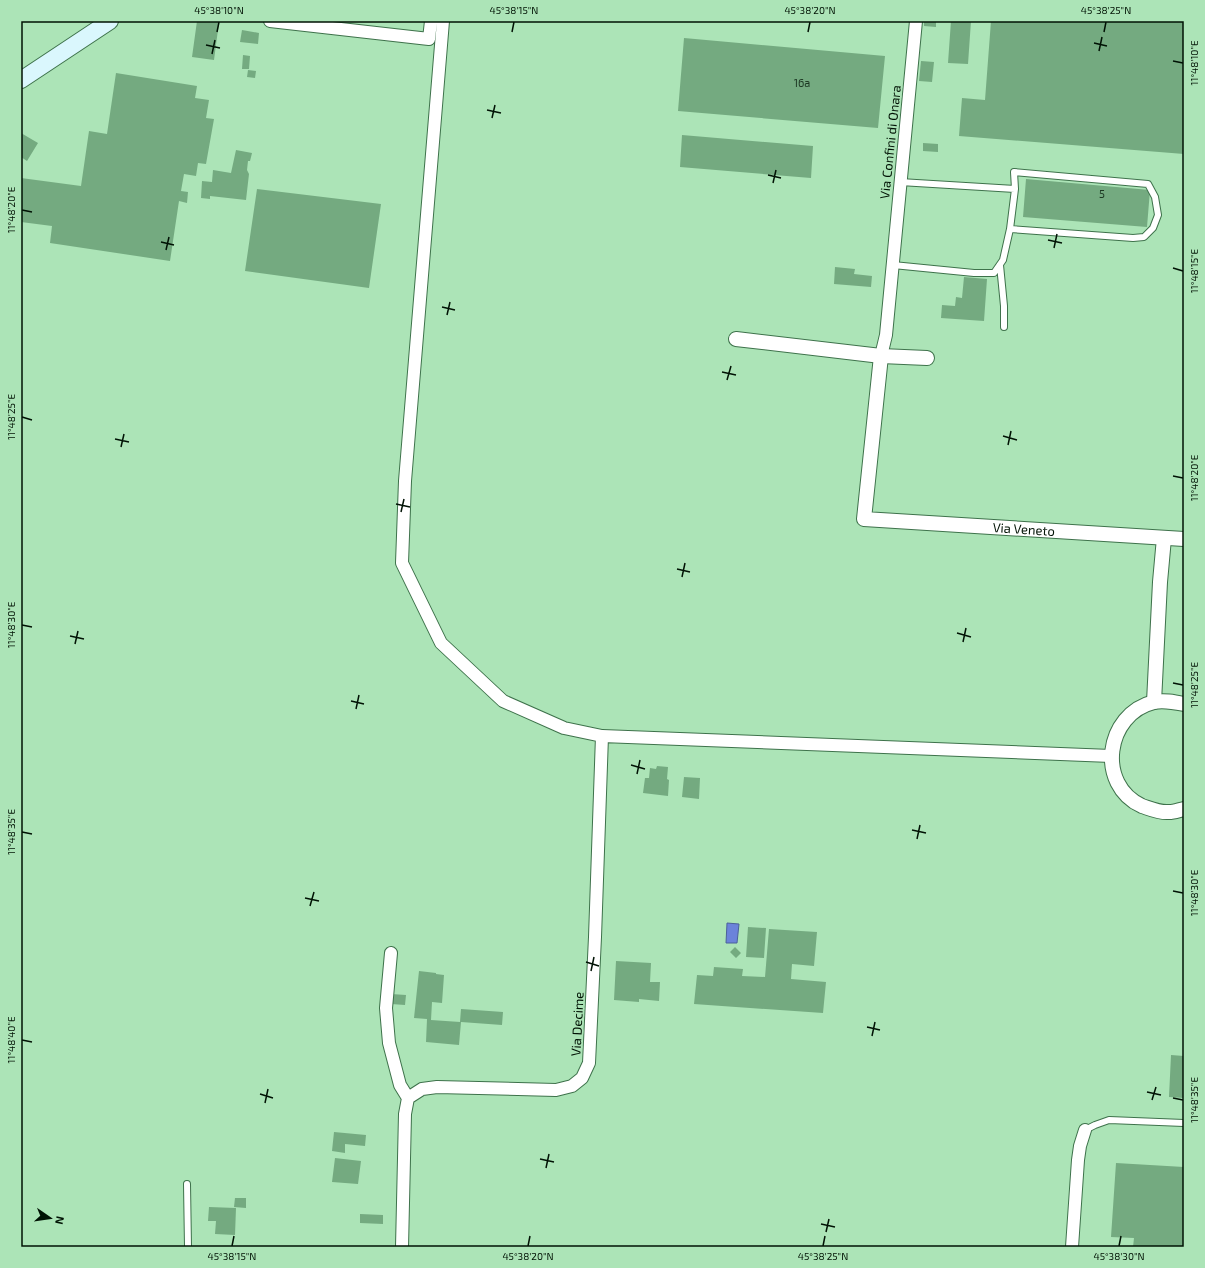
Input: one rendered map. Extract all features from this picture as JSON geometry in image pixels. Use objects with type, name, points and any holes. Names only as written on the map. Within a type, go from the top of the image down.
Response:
[{"type":"main road","points":[[21,80],[110,21]]},
{"type":"street","points":[[270,21],[429,39],[431,21]]},
{"type":"street","points":[[443,21],[405,482],[402,563],[441,643],[503,701],[564,728],[602,736],[1111,756]]},
{"type":"street","name":"Via Confini di Onara","points":[[881,356],[886,335],[916,21]]},
{"type":"street","points":[[736,339],[881,356],[927,358]]},
{"type":"street","name":"Via Veneto","points":[[881,356],[864,519],[1184,539]]},
{"type":"street","points":[[1154,702],[1160,582],[1164,538]]},
{"type":"street","points":[[1184,704],[1171,701],[1154,702],[1137,710],[1123,722],[1114,738],[1111,756],[1114,774],[1122,790],[1136,802],[1152,810],[1168,812],[1184,809]]},
{"type":"street","name":"Via Decime","points":[[408,1098],[422,1089],[437,1087],[556,1090],[572,1086],[582,1078],[589,1063],[602,736]]},
{"type":"street","points":[[391,953],[386,1008],[389,1043],[400,1085],[408,1098],[405,1114],[402,1247]]},
{"type":"street","points":[[1072,1247],[1078,1160],[1080,1146],[1085,1130]]},
{"type":"lane","points":[[893,265],[974,272],[994,272],[1003,260],[1010,230],[1015,189],[1014,172],[1148,184],[1155,198],[1158,215],[1153,228],[1144,237],[1133,238],[1010,230]]},
{"type":"lane","points":[[900,182],[1015,189]]},
{"type":"lane","points":[[1000,265],[1004,306],[1004,326]]},
{"type":"lane","points":[[1085,1130],[1109,1120],[1184,1123]]},
{"type":"lane","points":[[187,1184],[188,1247]]},
{"type":"water","points":[[727,923],[739,924],[737,943],[726,943]]},
{"type":"building","points":[[197,21],[219,22],[214,60],[192,57]]},
{"type":"building","points":[[924,21],[936,21],[936,27],[924,26]]},
{"type":"building","points":[[951,21],[971,21],[968,64],[948,63]]},
{"type":"building","points":[[991,21],[1184,21],[1184,154],[959,136],[962,98],[985,100]]},
{"type":"building","points":[[242,30],[259,33],[258,44],[240,42]]},
{"type":"building","points":[[684,38],[885,56],[878,128],[678,111]]},
{"type":"building","points":[[243,55],[250,56],[249,69],[242,69]]},
{"type":"building","points":[[921,61],[934,62],[932,82],[919,81]]},
{"type":"building","points":[[248,70],[256,71],[255,78],[247,77]]},
{"type":"building","points":[[116,73],[197,86],[195,98],[209,100],[206,118],[214,119],[206,164],[198,163],[196,176],[184,174],[181,191],[188,192],[187,203],[179,201],[170,261],[50,243],[52,226],[21,222],[21,178],[81,186],[89,131],[107,134]]},
{"type":"building","points":[[21,133],[38,143],[27,161],[21,157]]},
{"type":"building","points":[[682,135],[813,146],[811,178],[680,167]]},
{"type":"building","points":[[923,143],[938,144],[938,152],[923,151]]},
{"type":"building","points":[[236,150],[252,153],[250,161],[248,161],[247,170],[249,174],[246,200],[210,196],[210,199],[201,198],[202,181],[212,182],[213,170],[231,173]]},
{"type":"building","points":[[1026,179],[1150,190],[1147,227],[1023,217]]},
{"type":"building","points":[[257,189],[381,204],[369,288],[245,271]]},
{"type":"building","points":[[835,267],[855,269],[854,274],[872,276],[871,287],[834,284]]},
{"type":"building","points":[[964,277],[987,279],[984,321],[941,318],[942,305],[955,306],[956,297],[962,298]]},
{"type":"building","points":[[657,766],[668,767],[668,796],[643,793],[645,778],[649,778],[650,768],[656,769]]},
{"type":"building","points":[[684,777],[700,778],[699,799],[682,797]]},
{"type":"building","points":[[748,927],[766,928],[764,958],[746,957]]},
{"type":"building","points":[[769,929],[817,932],[814,966],[792,964],[791,979],[826,982],[823,1013],[694,1004],[697,975],[713,976],[714,967],[743,969],[742,976],[765,977]]},
{"type":"building","points":[[735,947],[741,953],[736,958],[730,952]]},
{"type":"building","points":[[616,961],[651,963],[650,982],[660,982],[659,1001],[639,999],[639,1002],[614,1000]]},
{"type":"building","points":[[419,971],[444,975],[442,1003],[432,1002],[431,1020],[460,1022],[461,1009],[503,1012],[502,1025],[461,1022],[459,1045],[426,1042],[427,1019],[414,1018]]},
{"type":"building","points":[[391,994],[406,995],[405,1005],[391,1004]]},
{"type":"building","points":[[1171,1055],[1184,1056],[1184,1098],[1169,1097]]},
{"type":"building","points":[[334,1132],[366,1135],[365,1146],[345,1144],[345,1153],[332,1151]]},
{"type":"building","points":[[335,1158],[361,1161],[358,1184],[332,1182]]},
{"type":"building","points":[[1116,1163],[1184,1167],[1184,1247],[1133,1247],[1134,1238],[1111,1237]]},
{"type":"building","points":[[235,1198],[246,1198],[246,1208],[234,1207]]},
{"type":"building","points":[[209,1207],[236,1208],[235,1235],[215,1234],[216,1221],[208,1221]]},
{"type":"building","points":[[360,1214],[383,1215],[383,1224],[360,1223]]}]
